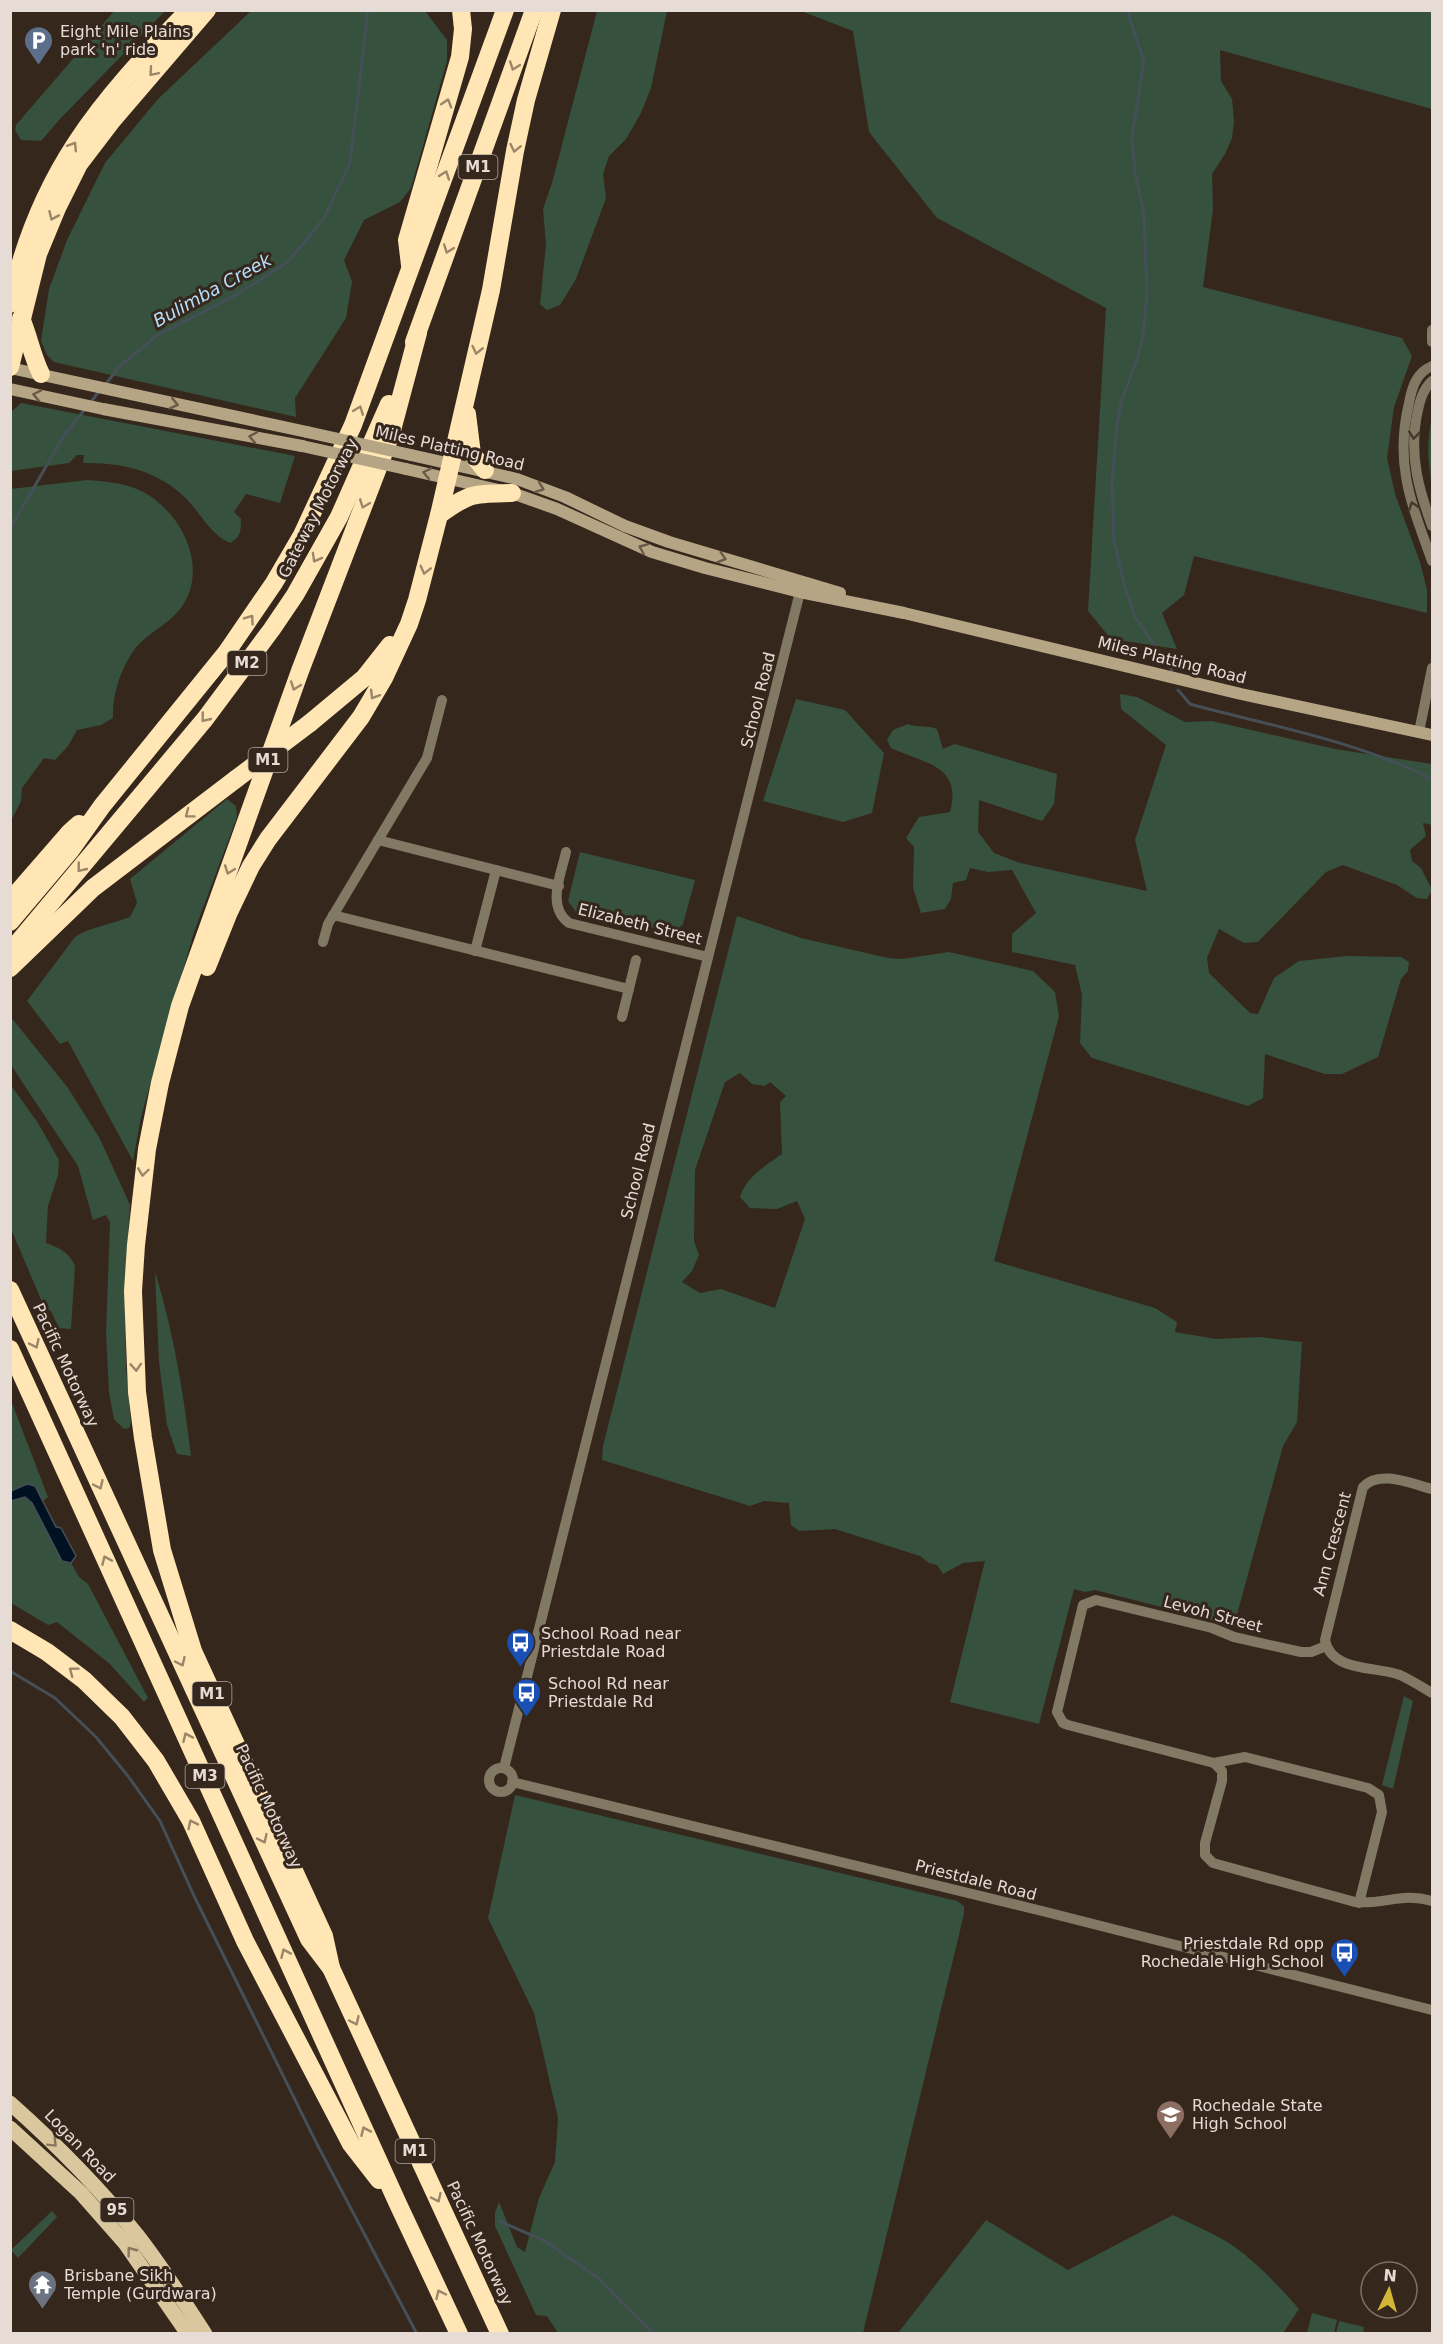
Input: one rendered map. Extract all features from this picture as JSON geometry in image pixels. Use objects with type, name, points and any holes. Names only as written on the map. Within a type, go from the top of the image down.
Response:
[{"type":"highway","points":[[10,367],[16,311],[30,230],[44,197],[69,152],[91,119],[111,94],[189,10]]},
{"type":"highway","points":[[41,374],[34,360],[29,336],[16,311],[42,243],[79,164],[104,131],[207,10]]},
{"type":"highway","points":[[410,269],[407,240],[460,57],[463,36],[461,10]]},
{"type":"highway","name":"Gateway Motorway","points":[[10,922],[70,851],[102,806],[226,653],[283,567],[316,507],[344,447],[505,10]]},
{"type":"highway","name":"Gateway Motorway","points":[[10,952],[205,718],[278,621],[317,556],[359,475],[418,333],[534,10]]},
{"type":"highway","points":[[153,1115],[169,1083],[194,1003],[242,884],[268,839],[361,717],[384,678],[409,624],[440,515],[491,290],[526,100],[552,10]]},
{"type":"highway","name":"M1","points":[[331,1968],[324,1936],[193,1651],[162,1550],[137,1392],[134,1302],[140,1197],[153,1115],[166,1054],[180,1006],[300,671],[391,434],[418,333]]},
{"type":"highway","points":[[466,400],[472,454],[485,470]]},
{"type":"highway","points":[[440,515],[459,500],[472,494],[512,493]]},
{"type":"highway","points":[[10,968],[93,888],[310,723],[364,678],[398,633],[409,624]]},
{"type":"highway","name":"M1","points":[[10,901],[70,832],[102,806]]},
{"type":"highway","name":"Pacific Motorway","points":[[10,1290],[309,1940],[331,1968],[500,2334]]},
{"type":"highway","name":"M3","points":[[10,1349],[398,2204]]},
{"type":"highway","name":"M1","points":[[10,1630],[47,1652],[84,1680],[122,1717],[156,1761],[191,1821],[245,1941],[351,2144],[398,2204],[459,2334]]},
{"type":"main road","name":"Miles Platting Road","points":[[10,367],[411,455],[557,509],[652,552],[705,568],[801,586]]},
{"type":"main road","name":"Miles Platting Road","points":[[10,389],[103,409],[302,446],[406,469],[485,470],[542,488],[625,526],[801,586],[1241,694],[1429,731]]},
{"type":"main road","name":"Logan Road","points":[[10,2103],[66,2155],[118,2212],[161,2267],[205,2334]]},
{"type":"main road","name":"Logan Road","points":[[10,2128],[81,2193],[125,2242],[188,2334]]},
{"type":"street","points":[[1432,330],[1432,342]]},
{"type":"street","points":[[1432,366],[1422,371],[1414,385],[1404,424],[1402,454],[1406,482],[1432,561]]},
{"type":"street","points":[[1432,381],[1421,397],[1413,438],[1417,480],[1432,526]]},
{"type":"street","name":"School Road","points":[[512,1782],[508,1789],[500,1791],[490,1785],[491,1773],[498,1768],[504,1768],[801,586]]},
{"type":"street","points":[[1429,731],[1432,668]]},
{"type":"street","points":[[323,942],[333,915],[427,758],[442,700]]},
{"type":"street","points":[[378,840],[559,886]]},
{"type":"street","name":"Elizabeth Street","points":[[566,852],[555,900],[561,917],[569,923],[708,957]]},
{"type":"street","points":[[475,951],[496,870]]},
{"type":"street","points":[[333,915],[629,989]]},
{"type":"street","points":[[622,1017],[636,960]]},
{"type":"street","name":"Ann Crescent","points":[[1326,1646],[1325,1631],[1363,1487],[1368,1481],[1376,1478],[1432,1489]]},
{"type":"street","name":"Levoh Street","points":[[1214,1763],[1063,1723],[1057,1712],[1083,1605],[1096,1600],[1212,1628],[1234,1637],[1301,1652],[1311,1652],[1326,1646]]},
{"type":"street","points":[[1326,1646],[1332,1657],[1338,1661],[1399,1675],[1432,1693]]},
{"type":"street","points":[[1214,1763],[1245,1757],[1368,1788],[1379,1795],[1382,1812],[1359,1903]]},
{"type":"street","points":[[1214,1763],[1222,1771],[1222,1781],[1205,1843],[1205,1855],[1213,1863],[1359,1903],[1397,1897],[1420,1897],[1432,1901]]},
{"type":"street","points":[[504,1768],[511,1774],[512,1782]]},
{"type":"street","name":"Priestdale Road","points":[[512,1782],[1432,2010]]},
{"type":"green space","points":[[115,10],[165,11],[41,141],[21,140],[15,130],[16,125]]},
{"type":"green space","points":[[251,11],[425,11],[447,40],[447,61],[411,188],[400,202],[364,220],[344,260],[352,282],[346,318],[295,398],[296,417],[54,362],[47,355],[41,341],[49,289],[67,240],[105,163],[158,99]]},
{"type":"green space","points":[[597,11],[667,11],[651,88],[641,113],[626,139],[609,156],[603,174],[606,198],[576,279],[560,305],[547,310],[540,304],[546,244],[543,209],[552,183]]},
{"type":"green space","points":[[801,11],[1432,11],[1432,109],[1220,50],[1221,81],[1232,99],[1234,122],[1232,138],[1212,174],[1213,209],[1203,287],[1402,338],[1412,356],[1394,407],[1387,458],[1395,494],[1420,562],[1427,590],[1427,613],[1194,556],[1184,595],[1162,613],[1177,649],[1111,639],[1088,611],[1106,308],[937,218],[869,132],[853,31]]},
{"type":"green space","points":[[21,403],[295,456],[280,503],[246,494],[234,512],[241,519],[240,533],[230,543],[213,531],[180,493],[156,477],[142,471],[113,464],[83,463],[84,455],[77,455],[69,463],[11,471],[11,412]]},
{"type":"green space","points":[[1432,417],[1432,483],[1428,450]]},
{"type":"green space","points":[[87,480],[126,485],[156,500],[165,509],[182,530],[187,541],[192,564],[191,587],[187,598],[175,615],[142,641],[128,660],[115,693],[113,718],[101,725],[77,730],[68,746],[55,760],[44,758],[22,788],[21,801],[11,821],[11,489]]},
{"type":"green space","points":[[1120,694],[1137,697],[1185,722],[1212,721],[1335,749],[1432,764],[1432,825],[1423,823],[1426,836],[1410,850],[1412,861],[1421,868],[1432,890],[1427,899],[1417,898],[1397,885],[1343,865],[1326,872],[1258,942],[1244,943],[1219,929],[1207,958],[1209,973],[1250,1013],[1258,1014],[1274,978],[1299,961],[1347,956],[1401,957],[1409,962],[1408,971],[1401,979],[1378,1057],[1342,1074],[1325,1074],[1265,1054],[1263,1098],[1248,1106],[1092,1058],[1080,1043],[1082,995],[1075,965],[1012,952],[1012,934],[1036,913],[1012,870],[988,872],[970,868],[966,880],[953,883],[951,899],[945,909],[921,913],[913,888],[914,847],[906,838],[919,817],[950,812],[952,796],[951,784],[937,768],[891,748],[887,740],[893,730],[908,724],[937,729],[943,749],[955,744],[1057,774],[1054,804],[1042,821],[979,800],[978,832],[994,853],[1020,863],[1147,891],[1135,840],[1166,745],[1121,709]]},
{"type":"green space","points":[[796,699],[845,710],[884,753],[872,813],[843,822],[763,801]]},
{"type":"green space","points":[[227,799],[236,806],[237,817],[194,932],[141,1117],[133,1161],[68,1041],[60,1044],[27,1001],[75,937],[130,917],[137,903],[130,879]]},
{"type":"green space","points":[[580,852],[695,880],[683,924],[677,930],[637,926],[576,912],[568,901]]},
{"type":"green space","points":[[737,916],[801,938],[888,958],[902,959],[949,952],[1033,971],[1055,992],[1059,1016],[994,1261],[1155,1308],[1177,1322],[1175,1332],[1216,1339],[1260,1337],[1302,1342],[1297,1422],[1283,1446],[1235,1622],[1212,1620],[1095,1590],[1085,1592],[1074,1589],[1039,1724],[950,1702],[985,1561],[963,1563],[943,1574],[937,1565],[929,1563],[920,1556],[835,1529],[799,1531],[791,1525],[789,1503],[764,1501],[750,1506],[602,1460],[603,1446]],"holes":[[[740,1073],[752,1084],[765,1086],[770,1082],[786,1096],[780,1102],[782,1154],[751,1178],[740,1197],[750,1208],[777,1209],[797,1201],[805,1219],[775,1308],[721,1289],[700,1293],[682,1282],[692,1271],[699,1255],[694,1241],[695,1170],[725,1082]]]},
{"type":"green space","points":[[10,1016],[68,1088],[100,1139],[130,1205],[125,1289],[126,1369],[131,1423],[129,1428],[124,1429],[114,1419],[109,1393],[106,1333],[110,1222],[106,1215],[93,1220],[78,1166],[11,1065]]},
{"type":"green space","points":[[10,1084],[38,1123],[59,1160],[58,1175],[48,1206],[46,1243],[63,1251],[75,1266],[71,1329],[59,1328],[51,1311],[45,1309],[11,1229]]},
{"type":"green space","points":[[155,1272],[168,1318],[177,1363],[191,1456],[177,1454],[167,1425],[159,1362]]},
{"type":"green space","points":[[10,1398],[48,1497],[43,1501],[35,1486],[27,1484],[11,1491]]},
{"type":"green space","points":[[25,1497],[32,1503],[62,1561],[71,1563],[79,1577],[88,1584],[148,1698],[144,1702],[110,1664],[57,1622],[48,1625],[11,1603],[11,1501]]},
{"type":"green space","points":[[1404,1696],[1413,1701],[1393,1789],[1382,1785]]},
{"type":"green space","points":[[515,1795],[957,1901],[964,1906],[964,1914],[863,2333],[558,2333],[547,2316],[536,2315],[495,2226],[495,2213],[499,2202],[517,2247],[525,2252],[539,2198],[555,2162],[558,2118],[534,2013],[488,1918]]},
{"type":"green space","points":[[52,2211],[57,2217],[18,2258],[11,2250]]},
{"type":"green space","points":[[1173,2215],[1224,2240],[1254,2263],[1282,2290],[1299,2309],[1283,2333],[898,2333],[986,2220],[1068,2270]]},
{"type":"green space","points":[[1312,2313],[1337,2320],[1334,2333],[1307,2333]]},
{"type":"green space","points":[[1339,2321],[1364,2327],[1363,2333],[1336,2333]]},
{"type":"water","points":[[27,1484],[35,1486],[56,1527],[61,1528],[76,1556],[71,1563],[62,1561],[32,1503],[25,1497],[11,1501],[11,1491]]},
{"type":"waterway","name":"Bulimba Creek","points":[[105,385],[119,367],[156,336],[234,296],[288,262],[324,218],[350,163],[368,10]]},
{"type":"waterway","points":[[1129,10],[1130,20],[1144,61],[1132,137],[1135,172],[1144,214],[1147,295],[1143,336],[1138,357],[1121,402],[1117,426],[1112,482],[1114,541],[1135,617],[1172,670]]},
{"type":"waterway","name":"Bulimba Creek","points":[[91,402],[100,390]]},
{"type":"waterway","name":"Bulimba Creek","points":[[10,529],[63,437],[85,409]]},
{"type":"waterway","points":[[1178,690],[1190,704],[1344,744],[1432,779]]},
{"type":"waterway","points":[[10,1671],[55,1698],[96,1737],[128,1776],[160,1821],[195,1898],[317,2144],[417,2334]]},
{"type":"waterway","points":[[499,2221],[545,2241],[601,2280],[655,2334]]},
{"type":"place","name":"Eight Mile Plains park 'n' ride","points":[[39,66]]},
{"type":"place","name":"School Road near Priestdale Road","points":[[520,1668]]},
{"type":"place","name":"School Rd near Priestdale Rd","points":[[527,1718]]},
{"type":"place","name":"Priestdale Rd opp Rochedale High School","points":[[1345,1978]]},
{"type":"place","name":"Rochedale State High School","points":[[1171,2140]]},
{"type":"place","name":"Brisbane Sikh Temple (Gurdwara)","points":[[43,2310]]}]
